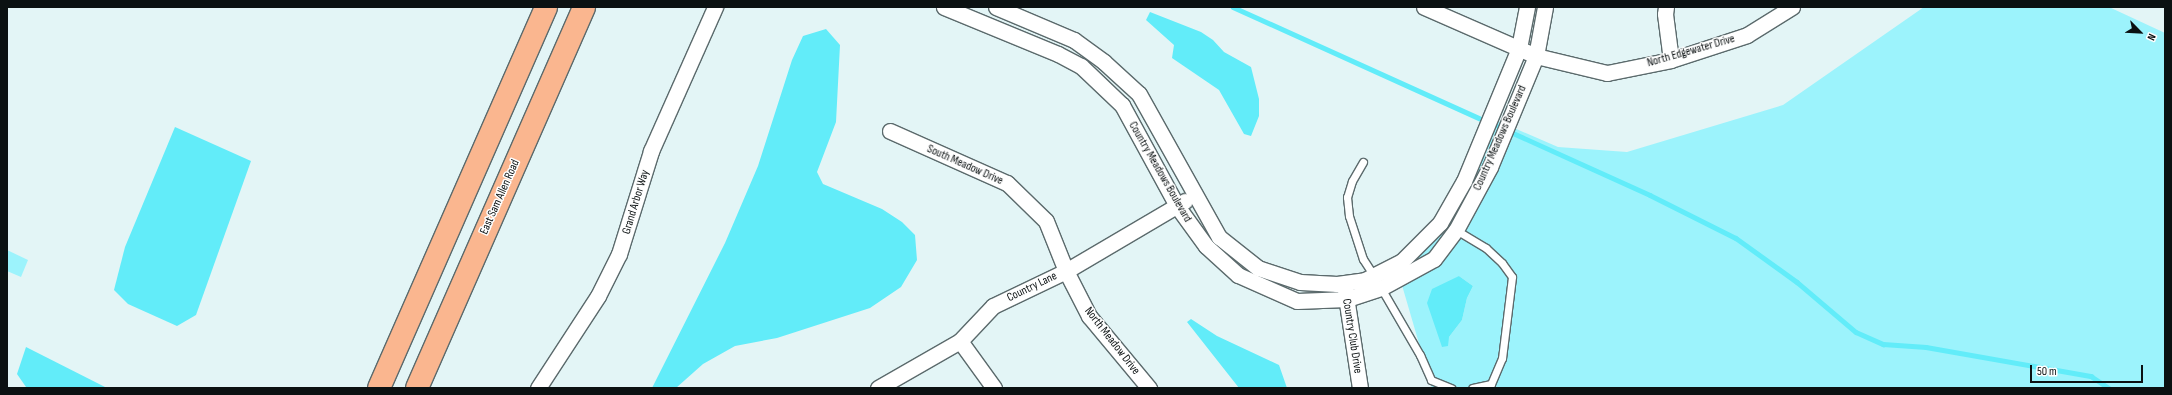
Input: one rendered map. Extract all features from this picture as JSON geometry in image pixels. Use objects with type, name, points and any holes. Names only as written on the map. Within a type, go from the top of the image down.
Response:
[{"type":"main road","points":[[379,388],[546,7]]},
{"type":"main road","name":"East Sam Allen Road","points":[[416,388],[584,7]]},
{"type":"street","name":"Grand Arbor Way","points":[[538,388],[598,296],[619,254],[651,151],[715,7]]},
{"type":"street","name":"Country Meadows Boulevard","points":[[944,7],[1058,54],[1081,66],[1122,105],[1177,206],[1206,246],[1238,275],[1297,301],[1347,299],[1377,282],[1434,259],[1456,230],[1490,167],[1536,56],[1545,7]]},
{"type":"street","name":"Country Meadows Boulevard","points":[[996,7],[1074,40],[1104,62],[1139,94],[1219,237],[1258,268],[1300,282],[1344,283],[1364,280],[1377,282],[1402,261],[1440,223],[1464,180],[1519,48],[1527,7]]},
{"type":"street","name":"North Edgewater Drive","points":[[1424,7],[1536,56],[1607,73],[1671,60],[1746,34],[1792,7]]},
{"type":"street","points":[[1666,7],[1665,14],[1671,60]]},
{"type":"street","points":[[1006,33],[1014,15]]},
{"type":"street","name":"South Meadow Drive","points":[[890,131],[1007,183],[1046,221],[1066,271]]},
{"type":"street","points":[[1472,161],[1490,167]]},
{"type":"street","name":"Country Lane","points":[[878,388],[960,341],[993,306],[1066,271],[1195,196]]},
{"type":"street","points":[[1440,223],[1456,230]]},
{"type":"street","name":"North Meadow Drive","points":[[1066,271],[1089,316],[1149,388]]},
{"type":"street","name":"Country Club Drive","points":[[1344,283],[1360,388]]},
{"type":"street","points":[[960,341],[994,388]]},
{"type":"lane","points":[[1364,162],[1352,181],[1348,197],[1349,216],[1363,259],[1420,355],[1431,380],[1451,388]]},
{"type":"lane","points":[[1456,230],[1486,248],[1502,263],[1512,277],[1502,358],[1491,384],[1472,388]]},
{"type":"shaded area","points":[[1924,7],[2109,7],[2165,33],[2165,388],[1432,388],[1399,275],[1458,210],[1498,121],[1558,147],[1627,152],[1783,105]],"holes":[[[1459,276],[1473,286],[1467,298],[1462,320],[1449,337]]]},
{"type":"shaded area","points":[[1150,12],[1201,32],[1213,40],[1224,52],[1251,67],[1259,99],[1259,116],[1251,136],[1244,134],[1219,90],[1172,58],[1174,45],[1146,20]]},
{"type":"shaded area","points":[[826,29],[840,45],[836,122],[817,172],[823,184],[882,209],[902,222],[915,235],[917,260],[901,287],[870,308],[777,338],[735,346],[703,364],[676,388],[652,388],[725,243],[758,166],[792,60],[803,36]]},
{"type":"shaded area","points":[[175,127],[251,161],[196,315],[177,326],[128,304],[114,290],[125,247]]},
{"type":"shaded area","points":[[7,250],[28,260],[21,277],[7,271]]},
{"type":"shaded area","points":[[1459,276],[1473,286],[1467,298],[1462,320],[1449,337],[1448,346],[1442,347],[1427,303],[1432,289]]},
{"type":"shaded area","points":[[1191,319],[1217,336],[1279,365],[1287,388],[1239,388],[1187,322]]},
{"type":"shaded area","points":[[26,347],[107,388],[26,387],[17,374]]},
{"type":"waterway","points":[[1233,7],[1481,119]]},
{"type":"waterway","points":[[1513,133],[1650,195],[1736,238],[1797,282],[1856,332],[1883,344],[1926,347],[2091,376],[2109,388]]}]
